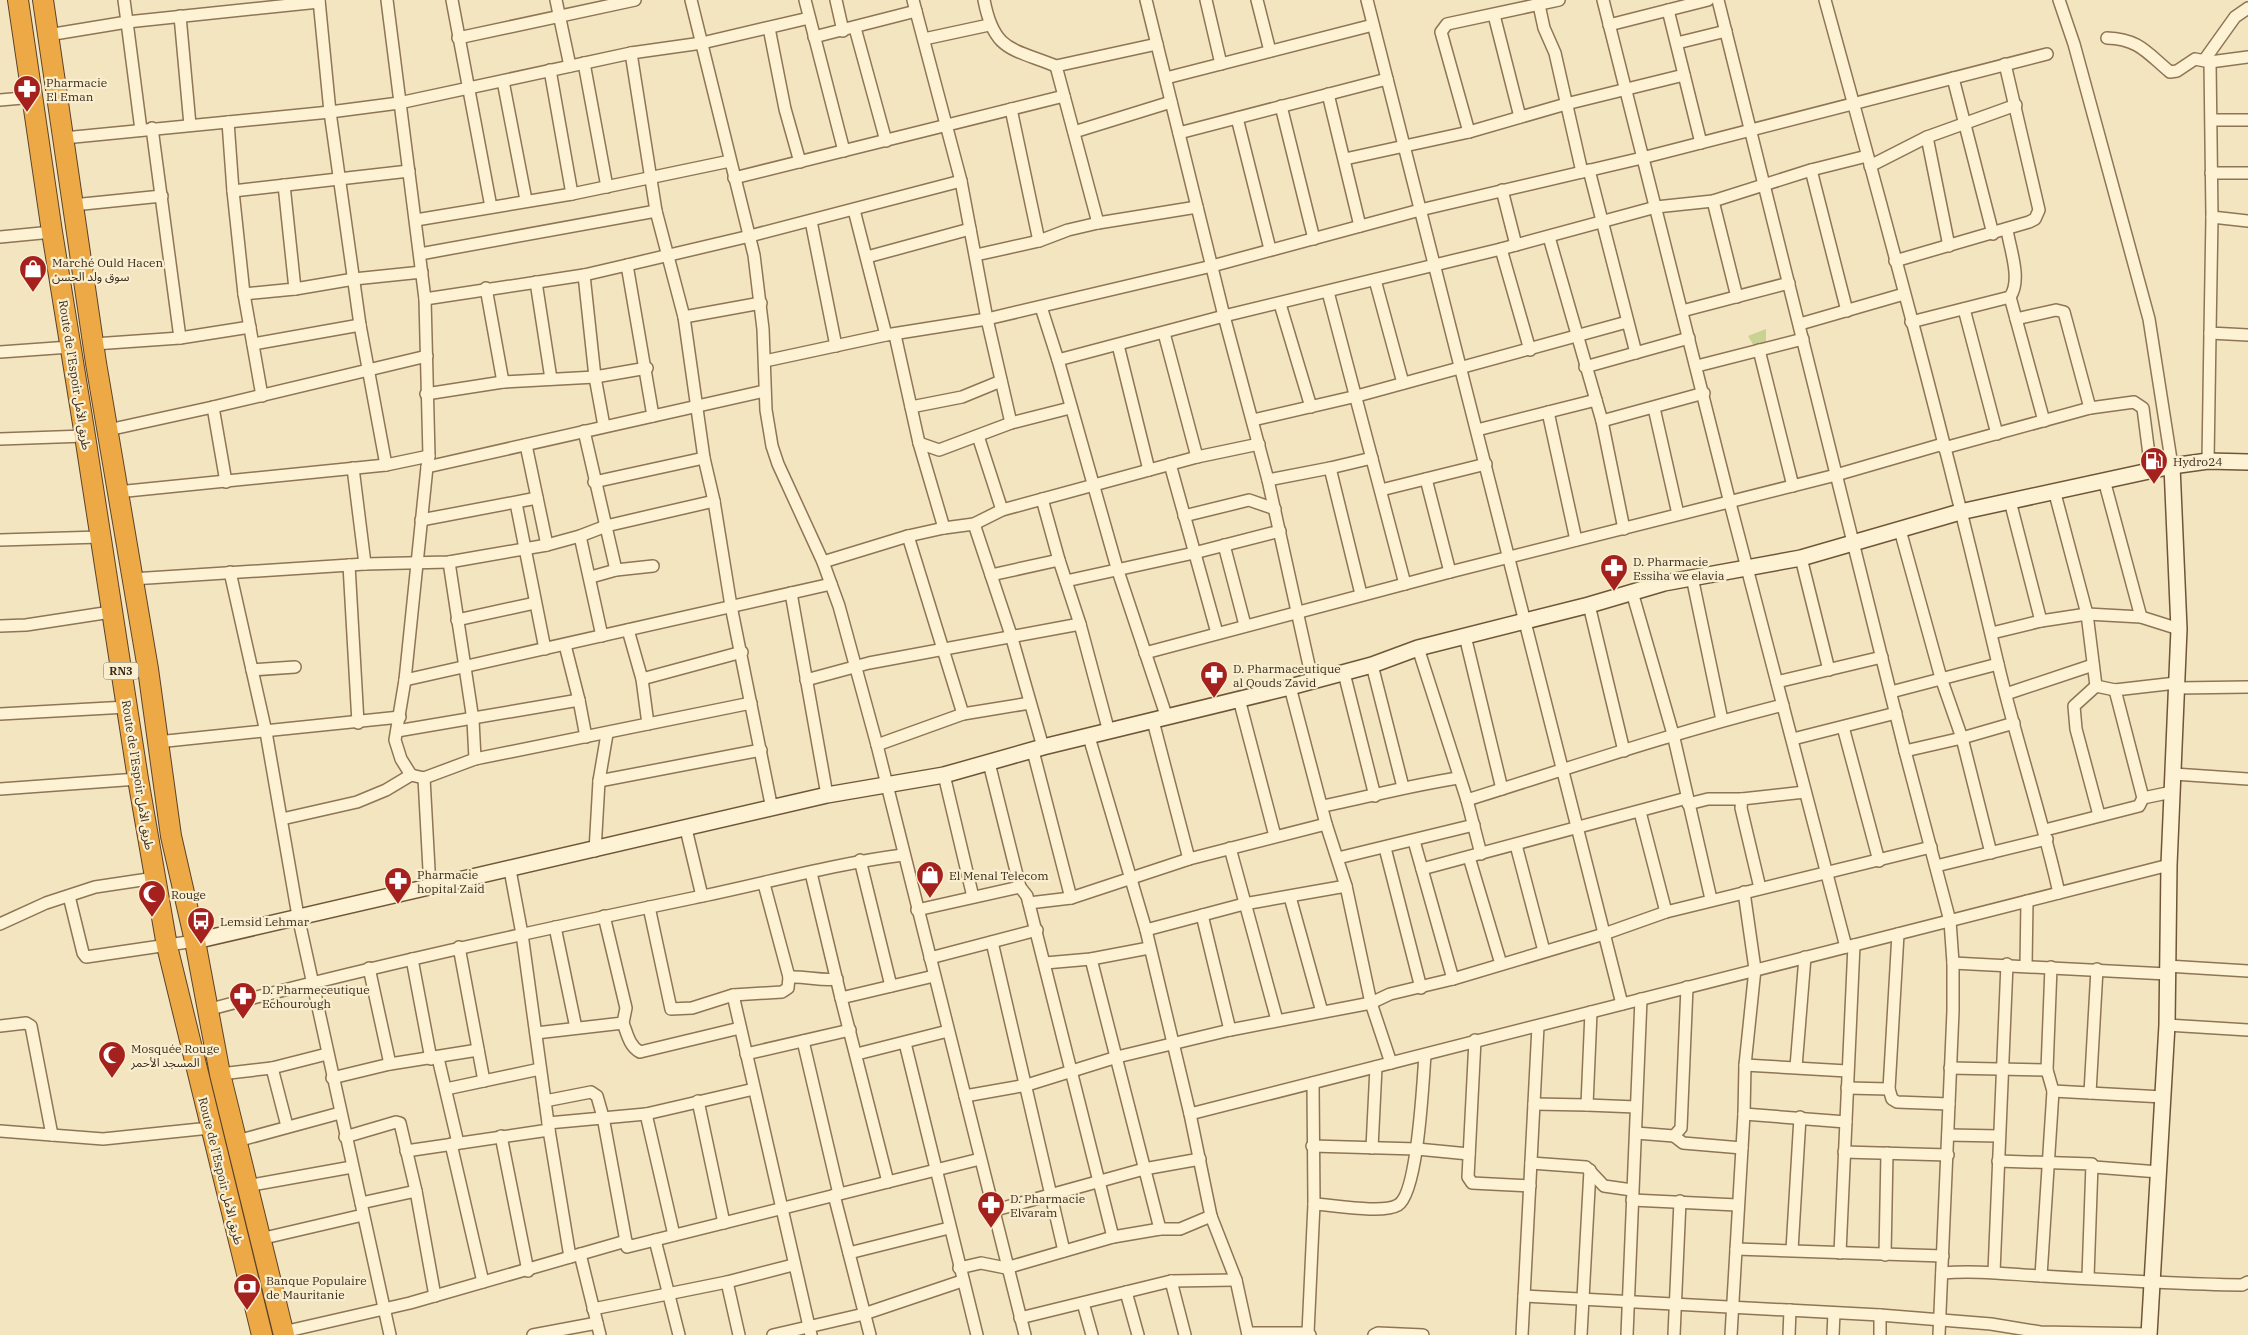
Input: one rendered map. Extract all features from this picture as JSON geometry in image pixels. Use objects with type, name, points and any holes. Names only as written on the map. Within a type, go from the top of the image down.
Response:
[{"type":"highway","name":"Route de l’Espoir طريق الأمل","points":[[18,0],[34,97],[52,232],[166,946],[262,1335]]},
{"type":"highway","name":"Route de l’Espoir طريق الأمل","points":[[43,0],[94,344],[148,669],[156,742],[171,836],[195,942],[220,1074],[283,1333]]},
{"type":"street","points":[[124,0],[147,129],[162,196],[180,338]]},
{"type":"street","points":[[387,0],[420,254],[425,299],[427,356],[428,461],[400,717],[395,740],[399,753],[411,775]]},
{"type":"street","points":[[452,0],[492,207]]},
{"type":"street","points":[[556,0],[570,66]]},
{"type":"street","points":[[458,38],[635,0]]},
{"type":"street","points":[[690,0],[750,236],[761,303],[764,390],[769,428],[778,464],[823,562],[839,606],[888,786],[903,855],[965,1096],[1006,1268],[1025,1335]]},
{"type":"street","points":[[805,0],[844,151]]},
{"type":"street","points":[[836,0],[849,30],[886,141]]},
{"type":"street","points":[[984,0],[989,25],[997,40],[1056,66],[1157,44]]},
{"type":"street","points":[[1146,0],[1224,316],[1268,480],[1312,679]]},
{"type":"street","points":[[1206,0],[1221,64]]},
{"type":"street","points":[[1257,0],[1270,51]]},
{"type":"street","points":[[1367,0],[1434,265],[1462,367],[1622,1004]]},
{"type":"street","points":[[1469,132],[1441,32],[1447,24],[1558,0]]},
{"type":"street","points":[[1603,0],[1805,792],[1827,873],[1850,946],[1846,1122],[1840,1253]]},
{"type":"street","points":[[1609,25],[1708,0]]},
{"type":"street","points":[[1718,0],[1752,130],[1905,751],[1950,921],[1953,963],[1948,1155],[1939,1335]]},
{"type":"street","points":[[1826,0],[1992,633],[1998,664],[2046,834],[2059,893]]},
{"type":"street","points":[[1524,1296],[1675,1302],[1880,1315],[1940,1320],[1991,1329],[2040,1333],[2149,1335],[2167,1025],[2169,865],[2179,629],[2172,466],[2149,319],[2074,44],[2060,0]]},
{"type":"street","points":[[48,35],[127,22],[319,1],[330,112],[360,325],[386,465]]},
{"type":"street","points":[[814,37],[849,30],[915,5],[961,181],[987,320],[1011,423]]},
{"type":"street","points":[[1539,5],[1544,28],[1555,53],[1566,104],[1602,222],[1636,353]]},
{"type":"street","points":[[2208,462],[2212,120],[2207,61],[2234,17],[2248,8]]},
{"type":"street","points":[[1668,10],[1701,143]]},
{"type":"street","points":[[1494,15],[1520,117]]},
{"type":"street","points":[[180,16],[190,125]]},
{"type":"street","points":[[64,138],[330,112],[399,103],[631,53],[702,43],[809,18]]},
{"type":"street","points":[[924,39],[989,25]]},
{"type":"street","points":[[1166,78],[1374,25]]},
{"type":"street","points":[[769,28],[785,109],[800,162]]},
{"type":"street","points":[[1676,43],[1726,31]]},
{"type":"street","points":[[2107,38],[2125,38],[2137,44],[2170,72],[2177,71],[2195,59],[2207,61],[2248,57]]},
{"type":"street","points":[[631,53],[656,211],[684,317],[704,458],[714,501],[731,606],[742,652],[772,809]]},
{"type":"street","points":[[764,361],[890,335],[987,320],[1212,266],[1420,210],[1642,158],[2047,54]]},
{"type":"street","points":[[584,63],[607,187]]},
{"type":"street","points":[[1895,261],[2007,230],[2035,219],[2039,210],[2006,64]]},
{"type":"street","points":[[1056,66],[1098,222]]},
{"type":"street","points":[[550,70],[572,194]]},
{"type":"street","points":[[1345,159],[1469,132],[1566,104],[1684,75]]},
{"type":"street","points":[[1953,78],[1993,234]]},
{"type":"street","points":[[1179,133],[1387,79]]},
{"type":"street","points":[[503,81],[526,200]]},
{"type":"street","points":[[1328,94],[1360,226]]},
{"type":"street","points":[[734,178],[1064,96]]},
{"type":"street","points":[[0,100],[34,97]]},
{"type":"street","points":[[1074,132],[1171,102]]},
{"type":"street","points":[[1058,360],[1224,316],[1280,304],[1549,237],[1656,207],[1713,201],[1811,170],[1868,161],[1927,137],[2016,105]]},
{"type":"street","points":[[1281,106],[1314,238]]},
{"type":"street","points":[[1011,109],[1039,241]]},
{"type":"street","points":[[1237,118],[1270,249]]},
{"type":"street","points":[[2212,120],[2248,120]]},
{"type":"street","points":[[228,122],[244,294],[262,396]]},
{"type":"street","points":[[1927,137],[1949,246]]},
{"type":"street","points":[[416,220],[526,200],[572,194],[730,161]]},
{"type":"street","points":[[233,191],[409,170]]},
{"type":"street","points":[[1811,170],[1847,311]]},
{"type":"street","points":[[2212,173],[2248,173]]},
{"type":"street","points":[[425,299],[486,288],[584,275],[811,221],[961,181]]},
{"type":"street","points":[[284,186],[294,289]]},
{"type":"street","points":[[1502,190],[1516,245]]},
{"type":"street","points":[[73,205],[162,196]]},
{"type":"street","points":[[1713,201],[1736,297]]},
{"type":"street","points":[[976,256],[1039,241],[1068,230],[1098,222],[1197,208]]},
{"type":"street","points":[[854,210],[944,528]]},
{"type":"street","points":[[420,254],[656,211]]},
{"type":"street","points":[[2212,217],[2248,221]]},
{"type":"street","points":[[811,221],[836,346]]},
{"type":"street","points":[[867,257],[970,229]]},
{"type":"street","points":[[1911,322],[2010,297],[2014,292],[2015,280],[2007,230]]},
{"type":"street","points":[[0,237],[52,232]]},
{"type":"street","points":[[1549,237],[1576,337],[1602,421],[1624,529]]},
{"type":"street","points":[[1501,249],[1530,350]]},
{"type":"street","points":[[627,264],[647,368],[653,416]]},
{"type":"street","points":[[244,294],[422,272]]},
{"type":"street","points":[[584,275],[595,377],[604,426]]},
{"type":"street","points":[[1376,280],[1403,383]]},
{"type":"street","points":[[536,282],[551,379]]},
{"type":"street","points":[[1682,311],[1789,283]]},
{"type":"street","points":[[486,288],[503,382]]},
{"type":"street","points":[[1328,292],[1357,396],[1404,584]]},
{"type":"street","points":[[1800,324],[1904,294]]},
{"type":"street","points":[[2010,297],[2044,421]]},
{"type":"street","points":[[684,317],[761,303]]},
{"type":"street","points":[[1280,304],[1311,407]]},
{"type":"street","points":[[1041,307],[1058,360],[1070,408],[1117,568],[1145,653],[1189,859]]},
{"type":"street","points":[[1964,309],[1997,434]]},
{"type":"street","points":[[2016,319],[2056,310],[2064,312],[2090,408]]},
{"type":"street","points":[[1253,420],[1357,396],[1627,322]]},
{"type":"street","points":[[253,344],[360,325]]},
{"type":"street","points":[[94,344],[180,338],[250,327]]},
{"type":"street","points":[[1164,333],[1197,457]]},
{"type":"street","points":[[2210,333],[2248,335]]},
{"type":"street","points":[[1585,367],[1689,338]]},
{"type":"street","points":[[1697,366],[1803,338]]},
{"type":"street","points":[[1118,345],[1149,470]]},
{"type":"street","points":[[0,352],[70,347]]},
{"type":"street","points":[[1759,350],[1793,486]]},
{"type":"street","points":[[108,430],[262,396],[427,356]]},
{"type":"street","points":[[426,394],[503,382],[595,377],[647,368]]},
{"type":"street","points":[[911,408],[962,397],[1001,381]]},
{"type":"street","points":[[118,492],[428,461],[526,444],[764,390]]},
{"type":"street","points":[[1602,421],[1704,393]]},
{"type":"street","points":[[1477,430],[1596,400]]},
{"type":"street","points":[[1145,653],[1361,594],[1836,476],[2090,408],[2134,402],[2143,408],[2151,470]]},
{"type":"street","points":[[213,406],[226,482]]},
{"type":"street","points":[[919,443],[940,450],[1011,423],[1070,408]]},
{"type":"street","points":[[1654,408],[1678,514]]},
{"type":"street","points":[[1548,412],[1576,540]]},
{"type":"street","points":[[584,431],[594,482],[616,570]]},
{"type":"street","points":[[0,439],[85,436]]},
{"type":"street","points":[[978,436],[1002,510]]},
{"type":"street","points":[[526,444],[547,545]]},
{"type":"street","points":[[823,562],[908,536],[974,524],[1002,510],[1170,464],[1259,444]]},
{"type":"street","points":[[594,482],[704,458]]},
{"type":"street","points":[[1268,480],[1372,458]]},
{"type":"street","points":[[69,896],[83,953],[86,956],[195,942],[298,916],[595,851],[827,796],[944,775],[1038,749],[1290,687],[1312,679],[1344,673],[1418,648],[1589,606],[1632,592],[1692,577],[1801,558],[1960,512],[2054,490],[2172,466],[2208,462],[2248,462]]},
{"type":"street","points":[[1170,464],[1217,633]]},
{"type":"street","points":[[1381,490],[1486,464]]},
{"type":"street","points":[[353,468],[365,564]]},
{"type":"street","points":[[1330,468],[1361,594]]},
{"type":"street","points":[[1426,479],[1450,572]]},
{"type":"street","points":[[2104,480],[2141,616]]},
{"type":"street","points":[[2054,490],[2087,614],[2096,686]]},
{"type":"street","points":[[421,520],[537,498]]},
{"type":"street","points":[[1042,500],[1080,624],[1109,732]]},
{"type":"street","points":[[1184,516],[1250,500],[1275,509]]},
{"type":"street","points":[[132,579],[349,564],[449,562],[526,550],[580,536],[606,526],[714,501]]},
{"type":"street","points":[[2010,501],[2041,621]]},
{"type":"street","points":[[516,503],[545,649]]},
{"type":"street","points":[[974,524],[1011,635],[1030,703],[1038,749],[1071,898]]},
{"type":"street","points":[[1900,530],[1942,678],[1962,738],[1990,853]]},
{"type":"street","points":[[1066,581],[1117,568],[1194,553],[1280,531]]},
{"type":"street","points":[[580,536],[591,577],[602,636]]},
{"type":"street","points":[[908,536],[963,714]]},
{"type":"street","points":[[0,540],[100,537]]},
{"type":"street","points":[[1224,545],[1245,625]]},
{"type":"street","points":[[1801,558],[1829,670]]},
{"type":"street","points":[[991,574],[1059,560]]},
{"type":"street","points":[[449,562],[472,720],[475,759]]},
{"type":"street","points":[[349,564],[358,723]]},
{"type":"street","points":[[591,577],[616,570],[653,566]]},
{"type":"street","points":[[230,572],[266,732],[298,916],[332,1078],[390,1335]]},
{"type":"street","points":[[1692,577],[1722,720]]},
{"type":"street","points":[[404,680],[831,584]]},
{"type":"street","points":[[1632,592],[1673,734],[1711,899]]},
{"type":"street","points":[[791,593],[827,796]]},
{"type":"street","points":[[457,620],[535,604]]},
{"type":"street","points":[[1589,606],[1624,751]]},
{"type":"street","points":[[0,626],[26,625],[112,612]]},
{"type":"street","points":[[1992,633],[2041,621],[2087,614],[2141,616],[2179,629]]},
{"type":"street","points":[[806,680],[869,663],[943,650],[1011,635],[1080,624]]},
{"type":"street","points":[[628,630],[642,679],[648,724]]},
{"type":"street","points":[[1465,636],[1502,789]]},
{"type":"street","points":[[565,645],[580,700],[586,737]]},
{"type":"street","points":[[1418,648],[1458,778],[1467,800],[1481,854]]},
{"type":"street","points":[[642,679],[742,652]]},
{"type":"street","points":[[1777,682],[1882,657]]},
{"type":"street","points":[[1891,692],[1998,664]]},
{"type":"street","points":[[1372,665],[1403,787]]},
{"type":"street","points":[[2006,694],[2093,665]]},
{"type":"street","points":[[252,670],[295,667]]},
{"type":"street","points":[[1344,673],[1375,796]]},
{"type":"street","points":[[2096,686],[2115,690],[2177,686],[2248,687]]},
{"type":"street","points":[[2096,686],[2074,706],[2074,720],[2099,815]]},
{"type":"street","points":[[1290,687],[1326,824],[1346,886],[1372,1003],[1391,1063]]},
{"type":"street","points":[[1936,866],[1990,853],[2099,815],[2139,806],[2143,798],[2115,690]]},
{"type":"street","points":[[1239,699],[1275,836]]},
{"type":"street","points":[[397,731],[472,720],[580,700]]},
{"type":"street","points":[[282,819],[357,802],[386,790],[411,775],[424,778],[475,759],[607,734],[751,703]]},
{"type":"street","points":[[877,745],[963,714],[1030,703]]},
{"type":"street","points":[[1467,800],[1564,771],[1673,734],[1783,705]]},
{"type":"street","points":[[0,714],[127,707]]},
{"type":"street","points":[[1793,739],[1896,713]]},
{"type":"street","points":[[156,742],[358,723],[400,717]]},
{"type":"street","points":[[1905,751],[1962,738],[2014,723]]},
{"type":"street","points":[[1843,727],[1880,861]]},
{"type":"street","points":[[595,851],[599,781],[607,734]]},
{"type":"street","points":[[1089,737],[1146,930],[1190,1114],[1211,1216],[1236,1280],[1248,1334],[1309,1334],[1314,1204],[1312,1146],[1313,1083]]},
{"type":"street","points":[[599,781],[761,750]]},
{"type":"street","points":[[989,763],[1020,887],[1029,903],[1037,930],[1113,1237]]},
{"type":"street","points":[[2174,774],[2248,779]]},
{"type":"street","points":[[944,775],[973,897]]},
{"type":"street","points":[[424,778],[430,888]]},
{"type":"street","points":[[1322,806],[1375,796],[1403,787],[1458,778]]},
{"type":"street","points":[[0,789],[138,779]]},
{"type":"street","points":[[1422,870],[1687,801],[1708,799],[1742,800],[1805,792]]},
{"type":"street","points":[[2143,798],[2172,792]]},
{"type":"street","points":[[1742,800],[1741,808],[1760,888]]},
{"type":"street","points":[[1640,812],[1666,912]]},
{"type":"street","points":[[1029,903],[1071,898],[1189,859],[1326,824]]},
{"type":"street","points":[[1338,858],[1474,825]]},
{"type":"street","points":[[686,829],[702,896]]},
{"type":"street","points":[[1414,841],[1453,979]]},
{"type":"street","points":[[1516,845],[1544,951]]},
{"type":"street","points":[[965,1096],[1027,1085],[1117,1057],[1230,1030],[1372,1003],[1390,994],[1453,979],[1604,934],[1666,912],[1711,899],[1880,861],[1931,847]]},
{"type":"street","points":[[1230,848],[1277,1020]]},
{"type":"street","points":[[1385,848],[1421,988]]},
{"type":"street","points":[[207,1010],[368,968],[460,947],[764,884],[860,860],[903,855]]},
{"type":"street","points":[[1469,857],[1501,964]]},
{"type":"street","points":[[860,860],[891,986]]},
{"type":"street","points":[[1190,1114],[2169,865]]},
{"type":"street","points":[[510,870],[522,934],[548,1127],[575,1256],[600,1335]]},
{"type":"street","points":[[811,873],[888,1182]]},
{"type":"street","points":[[0,924],[46,903],[95,887],[155,878]]},
{"type":"street","points":[[649,907],[671,1009],[692,1008],[733,995],[782,992],[788,988],[789,977],[764,884]]},
{"type":"street","points":[[1146,930],[1244,904],[1346,886]]},
{"type":"street","points":[[917,910],[1020,887]]},
{"type":"street","points":[[1731,1335],[1737,1205],[1744,1114],[1745,1065],[1755,969],[1744,892]]},
{"type":"street","points":[[1290,897],[1322,1012]]},
{"type":"street","points":[[2026,966],[2027,901]]},
{"type":"street","points":[[604,916],[626,1008],[623,1023],[635,1049],[640,1052],[740,1028]]},
{"type":"street","points":[[1202,916],[1230,1030]]},
{"type":"street","points":[[555,927],[576,1028]]},
{"type":"street","points":[[930,958],[1037,930]]},
{"type":"street","points":[[1898,934],[1889,1089],[1892,1098],[1897,1102],[1949,1104]]},
{"type":"street","points":[[992,942],[1027,1085],[1050,1196],[1064,1251]]},
{"type":"street","points":[[460,947],[484,1081]]},
{"type":"street","points":[[1045,964],[1091,959],[1149,948]]},
{"type":"street","points":[[1796,1067],[1805,958]]},
{"type":"street","points":[[412,959],[434,1059],[446,1089],[455,1144],[483,1282]]},
{"type":"street","points":[[1091,959],[1160,1229]]},
{"type":"street","points":[[1953,963],[2097,969],[2248,971]]},
{"type":"street","points":[[1994,1272],[2001,1069],[2007,964]]},
{"type":"street","points":[[2041,1276],[2053,1091],[2047,1070],[2051,966]]},
{"type":"street","points":[[368,968],[390,1064]]},
{"type":"street","points":[[2090,1093],[2097,969]]},
{"type":"street","points":[[841,998],[934,976]]},
{"type":"street","points":[[789,977],[807,977],[822,980],[837,979]]},
{"type":"street","points":[[1674,1136],[1681,1128],[1687,987]]},
{"type":"street","points":[[733,995],[793,1265],[810,1331]]},
{"type":"street","points":[[1627,1335],[1641,999]]},
{"type":"street","points":[[1587,1105],[1591,1012]]},
{"type":"street","points":[[0,1026],[26,1023],[31,1026],[52,1135]]},
{"type":"street","points":[[536,1033],[623,1023]]},
{"type":"street","points":[[2167,1025],[2248,1030]]},
{"type":"street","points":[[1522,1335],[1538,1026]]},
{"type":"street","points":[[746,1054],[850,1030]]},
{"type":"street","points":[[857,1054],[948,1031]]},
{"type":"street","points":[[1475,1040],[1468,1176],[1472,1183],[1530,1186]]},
{"type":"street","points":[[803,1041],[849,1253],[870,1335]]},
{"type":"street","points":[[904,1043],[950,1228],[972,1334]]},
{"type":"street","points":[[332,1078],[390,1064],[434,1059],[478,1050]]},
{"type":"street","points":[[220,1074],[272,1068],[327,1054]]},
{"type":"street","points":[[1314,1204],[1370,1209],[1399,1205],[1408,1190],[1417,1149],[1425,1055]]},
{"type":"street","points":[[1745,1065],[1847,1071]]},
{"type":"street","points":[[1372,1148],[1376,1067]]},
{"type":"street","points":[[272,1068],[287,1126]]},
{"type":"street","points":[[1950,1068],[2047,1070]]},
{"type":"street","points":[[446,1089],[540,1069]]},
{"type":"street","points":[[1847,1088],[1889,1089]]},
{"type":"street","points":[[406,1151],[603,1117],[646,1114],[754,1089]]},
{"type":"street","points":[[2053,1091],[2163,1097]]},
{"type":"street","points":[[545,1101],[594,1092],[597,1096],[603,1117],[627,1247],[980,1159]]},
{"type":"street","points":[[698,1101],[724,1223]]},
{"type":"street","points":[[1534,1104],[1636,1107]]},
{"type":"street","points":[[237,1141],[340,1113]]},
{"type":"street","points":[[646,1114],[674,1235]]},
{"type":"street","points":[[1744,1114],[1846,1122]]},
{"type":"street","points":[[1792,1250],[1800,1117]]},
{"type":"street","points":[[345,1137],[398,1122],[401,1125],[416,1191],[435,1296]]},
{"type":"street","points":[[0,1131],[103,1139],[210,1128]]},
{"type":"street","points":[[1636,1133],[1674,1136],[1683,1143],[1742,1148]]},
{"type":"street","points":[[1948,1135],[1999,1136]]},
{"type":"street","points":[[501,1136],[528,1270]]},
{"type":"street","points":[[1312,1146],[1417,1149],[1469,1154]]},
{"type":"street","points":[[1844,1152],[1948,1155]]},
{"type":"street","points":[[1885,1255],[1887,1153]]},
{"type":"street","points":[[992,1211],[1144,1170],[1200,1159]]},
{"type":"street","points":[[1998,1162],[2089,1163],[2094,1167],[2159,1172]]},
{"type":"street","points":[[1531,1163],[1586,1167],[1604,1186],[1632,1195],[1737,1205]]},
{"type":"street","points":[[246,1186],[352,1167]]},
{"type":"street","points":[[2088,1277],[2094,1167]]},
{"type":"street","points":[[1581,1335],[1590,1170]]},
{"type":"street","points":[[260,1239],[416,1191]]},
{"type":"street","points":[[1674,1335],[1680,1201]]},
{"type":"street","points":[[959,1268],[981,1264],[1006,1268],[1113,1237],[1160,1229],[1180,1228],[1211,1216]]},
{"type":"street","points":[[849,1253],[950,1228]]},
{"type":"street","points":[[655,1240],[679,1335]]},
{"type":"street","points":[[283,1333],[384,1310],[626,1241]]},
{"type":"street","points":[[1736,1248],[1943,1256]]},
{"type":"street","points":[[593,1309],[727,1282],[793,1265]]},
{"type":"street","points":[[1942,1273],[1994,1272],[2088,1277],[2152,1283],[2242,1285],[2248,1282]]},
{"type":"street","points":[[773,1335],[810,1331],[962,1280]]},
{"type":"street","points":[[1020,1318],[1171,1281],[1236,1280]]},
{"type":"street","points":[[1171,1281],[1185,1335]]},
{"type":"street","points":[[727,1282],[739,1335]]},
{"type":"street","points":[[1126,1292],[1138,1335]]},
{"type":"street","points":[[1083,1303],[1092,1335]]},
{"type":"street","points":[[1789,1335],[1790,1310]]},
{"type":"street","points":[[1833,1335],[1834,1313]]},
{"type":"street","points":[[1880,1315],[1880,1335]]},
{"type":"street","points":[[540,1334],[597,1323]]},
{"type":"street","points":[[1374,1335],[1378,1333],[1423,1335]]},
{"type":"green space","points":[[1766,329],[1766,343],[1754,346],[1748,336]]},
{"type":"place","name":"Pharmacie El Eman","points":[[27,113]]},
{"type":"place","name":"Marché Ould Hacen سوق ولد الحسن","points":[[33,293]]},
{"type":"place","name":"Hydro24","points":[[2154,485]]},
{"type":"place","name":"D. Pharmacie Essiha we elavia","points":[[1614,592]]},
{"type":"place","name":"D. Pharmaceutique al Qouds Zavid","points":[[1214,699]]},
{"type":"place","name":"El Menal Telecom","points":[[930,899]]},
{"type":"place","name":"Pharmacie hopital Zaid","points":[[398,905]]},
{"type":"place","name":"Rouge","points":[[152,918]]},
{"type":"place","name":"Lemsid Lehmar","points":[[201,945]]},
{"type":"place","name":"D. Pharmeceutique Echourough","points":[[243,1020]]},
{"type":"place","name":"Mosquée Rouge المسجد الأحمر","points":[[112,1079]]},
{"type":"place","name":"D. Pharmacie Elvaram","points":[[991,1229]]},
{"type":"place","name":"Banque Populaire de Mauritanie","points":[[247,1311]]}]
